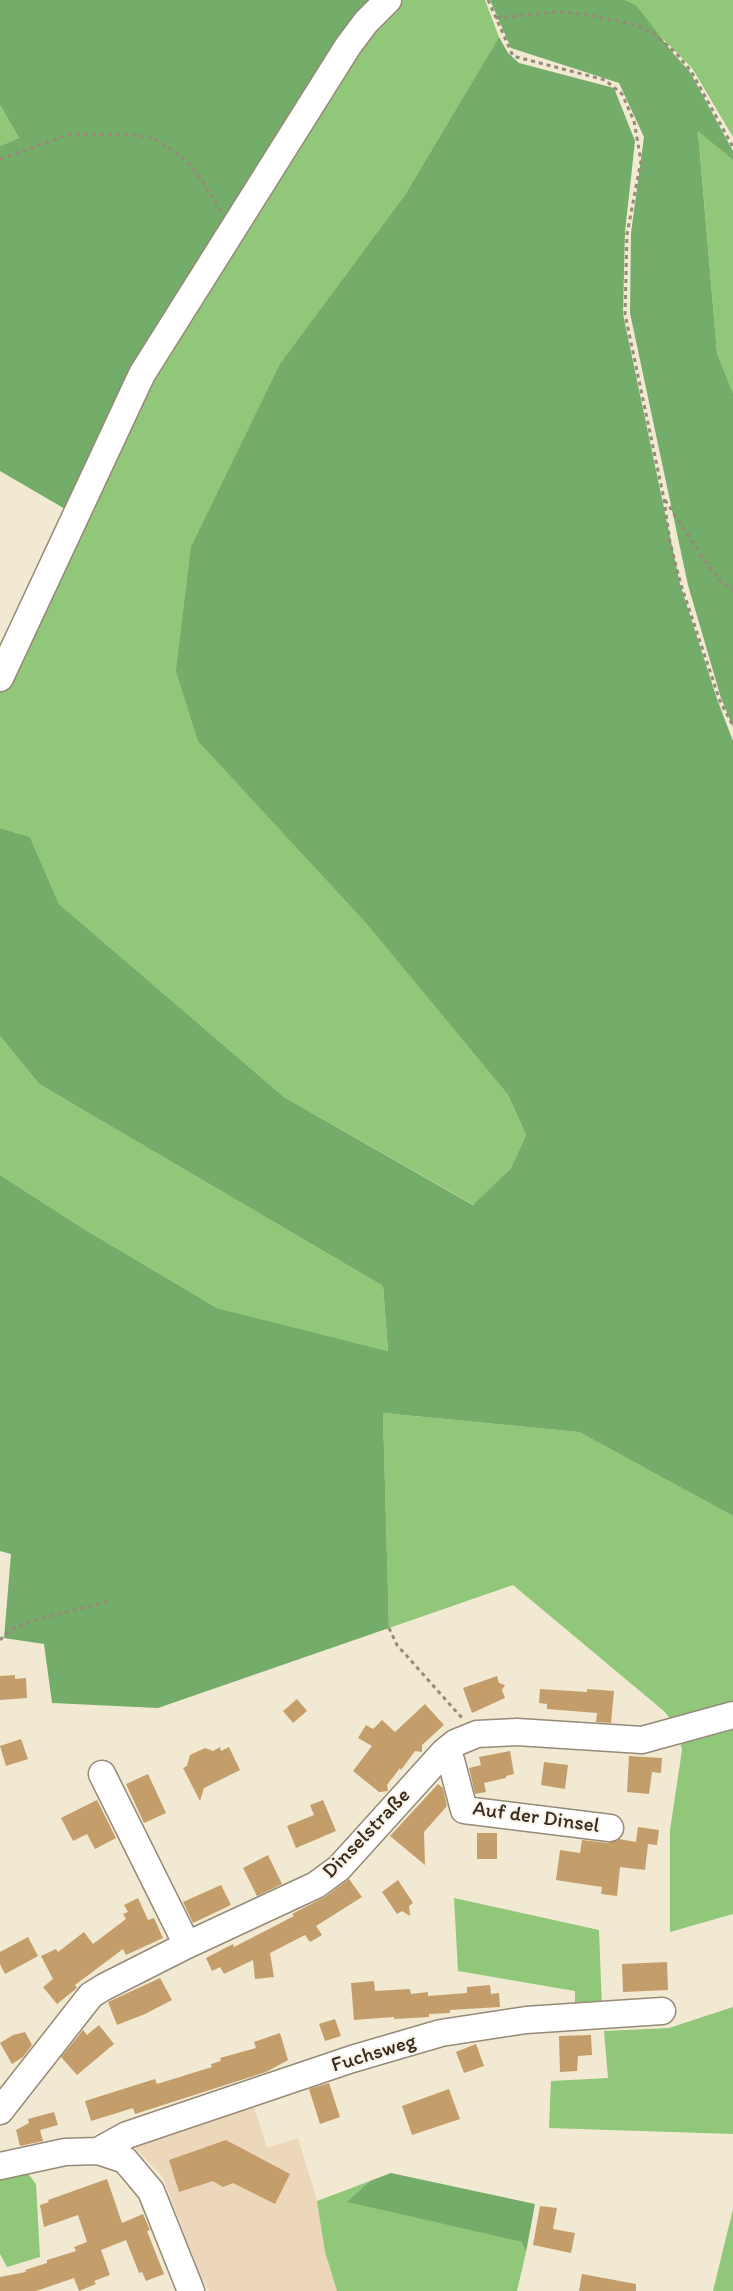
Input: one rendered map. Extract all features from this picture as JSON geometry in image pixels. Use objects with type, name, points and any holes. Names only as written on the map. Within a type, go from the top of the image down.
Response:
[{"type":"street","points":[[0,678],[142,374],[348,46],[366,22],[388,0]]},
{"type":"street","name":"Dinselstraße","points":[[0,2111],[91,1995],[187,1945],[316,1885],[338,1868],[356,1850],[444,1752],[455,1743],[474,1735],[518,1732],[642,1740],[733,1715]]},
{"type":"street","name":"Auf der Dinsel","points":[[444,1752],[452,1760],[464,1810],[610,1828]]},
{"type":"street","points":[[102,1774],[187,1945]]},
{"type":"street","name":"Fuchsweg","points":[[98,2151],[137,2132],[352,2060],[441,2033],[526,2020],[662,2011]]},
{"type":"street","points":[[0,2166],[65,2152],[98,2151],[125,2160],[151,2191],[191,2291]]},
{"type":"path","points":[[488,0],[513,56],[605,80],[622,94],[628,104],[637,136],[641,160],[627,234],[625,314],[664,499],[670,542],[681,585],[720,701],[733,726]]},
{"type":"path","points":[[496,18],[556,12],[583,14],[637,25],[657,36],[675,52],[691,71],[733,147]]},
{"type":"path","points":[[0,159],[70,134],[134,135],[154,138],[186,160],[199,176],[233,231]]},
{"type":"path","points":[[664,499],[720,581],[733,592]]},
{"type":"path","points":[[0,1640],[10,1630],[35,1620],[110,1601]]},
{"type":"path","points":[[389,1628],[397,1645],[466,1723],[474,1735]]},
{"type":"shaded area","points":[[252,2100],[267,2148],[298,2138],[320,2210],[325,2252],[337,2291],[209,2291],[200,2274],[162,2176],[134,2147],[145,2137]]},
{"type":"green space","points":[[0,0],[382,0],[72,513],[0,471],[0,146],[19,138],[0,105]]},
{"type":"green space","points":[[394,0],[485,0],[499,37],[403,198],[368,924],[508,1095],[526,1135],[511,1168],[474,1205],[284,1097],[59,904],[30,837],[0,828],[0,688],[144,376]]},
{"type":"green space","points":[[490,0],[625,0],[636,5],[690,72],[733,151],[733,160],[698,131],[717,353],[733,393],[733,727],[721,698],[688,585],[630,313],[631,233],[644,137],[619,83],[511,48]]},
{"type":"green space","points":[[625,0],[733,0],[733,137],[692,68],[656,32],[636,5]]},
{"type":"green space","points":[[499,37],[508,53],[519,63],[614,88],[635,141],[625,232],[623,314],[680,584],[717,699],[733,741],[733,1516],[579,1432],[383,1413],[389,1628],[158,1708],[52,1703],[44,1644],[4,1638],[11,1554],[0,1551],[0,1175],[84,1229],[217,1308],[388,1351],[383,1286],[39,1084],[0,1036],[0,828],[30,837],[59,904],[284,1097],[473,1205],[511,1168],[526,1135],[508,1095],[368,925],[198,741],[176,671],[191,547],[280,364],[403,198]]},
{"type":"green space","points":[[0,105],[19,138],[0,146]]},
{"type":"green space","points":[[698,130],[733,160],[733,393],[717,353]]},
{"type":"green space","points":[[0,1036],[39,1084],[383,1286],[388,1351],[217,1308],[84,1229],[0,1175]]},
{"type":"green space","points":[[383,1413],[579,1432],[733,1516],[733,1706],[673,1723],[665,1712],[513,1585],[389,1628]]},
{"type":"green space","points":[[733,1720],[733,1914],[670,1932],[670,1830],[682,1750],[679,1737]]},
{"type":"green space","points":[[454,1898],[599,1930],[602,2008],[575,2010],[575,1991],[458,1971]]},
{"type":"green space","points":[[733,2007],[733,2134],[549,2128],[551,2081],[608,2078],[604,2031],[669,2028]]},
{"type":"green space","points":[[26,2171],[36,2184],[40,2257],[7,2267],[0,2254],[0,2178]]},
{"type":"green space","points":[[391,2173],[535,2204],[526,2252],[522,2242],[347,2202],[370,2181]]},
{"type":"green space","points":[[370,2181],[348,2202],[523,2242],[526,2252],[517,2291],[337,2291],[325,2252],[317,2201]]},
{"type":"green space","points":[[733,2209],[733,2291],[713,2291]]},
{"type":"building","points":[[15,1675],[15,1679],[26,1678],[27,1698],[0,1700],[0,1676]]},
{"type":"building","points":[[497,1676],[499,1683],[505,1685],[502,1690],[505,1698],[472,1713],[463,1688]]},
{"type":"building","points":[[540,1689],[587,1692],[587,1689],[614,1691],[611,1723],[596,1722],[597,1713],[547,1709],[547,1704],[539,1703]]},
{"type":"building","points":[[297,1699],[307,1711],[293,1723],[283,1711]]},
{"type":"building","points":[[425,1704],[444,1725],[422,1745],[422,1752],[415,1751],[401,1770],[400,1768],[387,1785],[388,1791],[379,1792],[353,1771],[372,1746],[358,1738],[366,1725],[373,1729],[382,1720],[395,1732]]},
{"type":"building","points":[[21,1739],[28,1759],[6,1766],[0,1746]]},
{"type":"building","points":[[220,1747],[221,1751],[229,1747],[240,1770],[204,1788],[200,1801],[183,1768],[187,1766],[190,1755],[205,1748],[213,1751]]},
{"type":"building","points":[[510,1751],[514,1774],[506,1776],[506,1778],[484,1783],[486,1792],[475,1794],[469,1768],[481,1765],[479,1757]]},
{"type":"building","points":[[629,1756],[662,1758],[661,1773],[652,1772],[649,1794],[627,1792]]},
{"type":"building","points":[[544,1762],[568,1765],[565,1789],[541,1785]]},
{"type":"building","points":[[148,1774],[166,1813],[144,1823],[126,1784]]},
{"type":"building","points":[[438,1784],[443,1788],[447,1806],[424,1832],[425,1865],[390,1836]]},
{"type":"building","points":[[97,1800],[116,1838],[95,1849],[87,1834],[73,1841],[61,1818]]},
{"type":"building","points":[[323,1800],[336,1831],[296,1848],[287,1826],[314,1815],[310,1805]]},
{"type":"building","points":[[638,1827],[659,1830],[657,1845],[648,1844],[645,1870],[620,1867],[617,1896],[601,1894],[602,1887],[556,1880],[560,1850],[580,1853],[582,1840],[608,1843],[619,1839],[636,1842]]},
{"type":"building","points":[[477,1833],[497,1833],[497,1859],[477,1859]]},
{"type":"building","points":[[268,1855],[282,1884],[257,1896],[243,1868]]},
{"type":"building","points":[[349,1879],[362,1897],[316,1926],[322,1935],[310,1942],[305,1935],[270,1953],[274,1977],[255,1979],[253,1960],[224,1974],[220,1967],[212,1971],[206,1958],[233,1944],[234,1947],[294,1916],[292,1914],[325,1897]]},
{"type":"building","points":[[398,1880],[413,1903],[409,1906],[410,1916],[402,1911],[397,1914],[382,1892]]},
{"type":"building","points":[[221,1885],[231,1905],[193,1923],[183,1902]]},
{"type":"building","points":[[138,1898],[148,1920],[154,1918],[163,1938],[126,1955],[123,1949],[75,1985],[77,1988],[57,2004],[43,1987],[53,1979],[41,1956],[56,1949],[58,1952],[84,1932],[93,1944],[126,1919],[123,1914],[128,1912],[124,1905]]},
{"type":"building","points":[[28,1937],[38,1956],[5,1974],[0,1964],[0,1952]]},
{"type":"building","points":[[667,1962],[668,1990],[623,1992],[622,1964]]},
{"type":"building","points":[[160,1978],[172,2000],[145,2014],[117,2025],[108,2002]]},
{"type":"building","points":[[374,1981],[375,1991],[410,1989],[411,1994],[428,1992],[428,1996],[467,1993],[467,1987],[490,1985],[491,1994],[499,1993],[500,2007],[450,2010],[450,2013],[429,2014],[429,2017],[354,2020],[351,1983]]},
{"type":"building","points":[[335,2019],[341,2036],[325,2041],[319,2024]]},
{"type":"building","points":[[99,2025],[114,2044],[77,2075],[61,2057],[83,2030],[87,2035]]},
{"type":"building","points":[[25,2032],[32,2045],[23,2057],[12,2064],[0,2043],[13,2035]]},
{"type":"building","points":[[280,2033],[288,2060],[266,2072],[135,2114],[133,2108],[91,2121],[85,2101],[155,2079],[157,2084],[212,2067],[211,2064],[221,2061],[220,2058],[256,2048],[254,2042]]},
{"type":"building","points":[[591,2035],[592,2055],[578,2056],[577,2071],[560,2072],[559,2036]]},
{"type":"building","points":[[476,2044],[484,2066],[464,2073],[456,2052]]},
{"type":"building","points":[[329,2083],[340,2117],[320,2124],[309,2089]]},
{"type":"building","points":[[449,2089],[460,2119],[412,2135],[402,2106]]},
{"type":"building","points":[[54,2112],[58,2125],[40,2130],[43,2141],[20,2146],[16,2130],[29,2123],[28,2119]]},
{"type":"building","points":[[226,2140],[290,2174],[275,2204],[233,2183],[223,2187],[213,2181],[179,2192],[169,2160]]},
{"type":"building","points":[[107,2179],[122,2223],[143,2214],[150,2230],[147,2231],[164,2274],[146,2281],[142,2272],[139,2273],[126,2240],[101,2250],[110,2275],[94,2281],[96,2284],[79,2291],[74,2278],[36,2291],[0,2291],[0,2277],[26,2272],[25,2270],[47,2263],[47,2260],[76,2251],[74,2247],[87,2242],[78,2215],[44,2227],[40,2205],[49,2202],[48,2200]]},
{"type":"building","points":[[540,2206],[557,2208],[553,2229],[575,2233],[571,2253],[533,2245]]},
{"type":"building","points":[[582,2274],[636,2284],[636,2291],[579,2291]]}]
